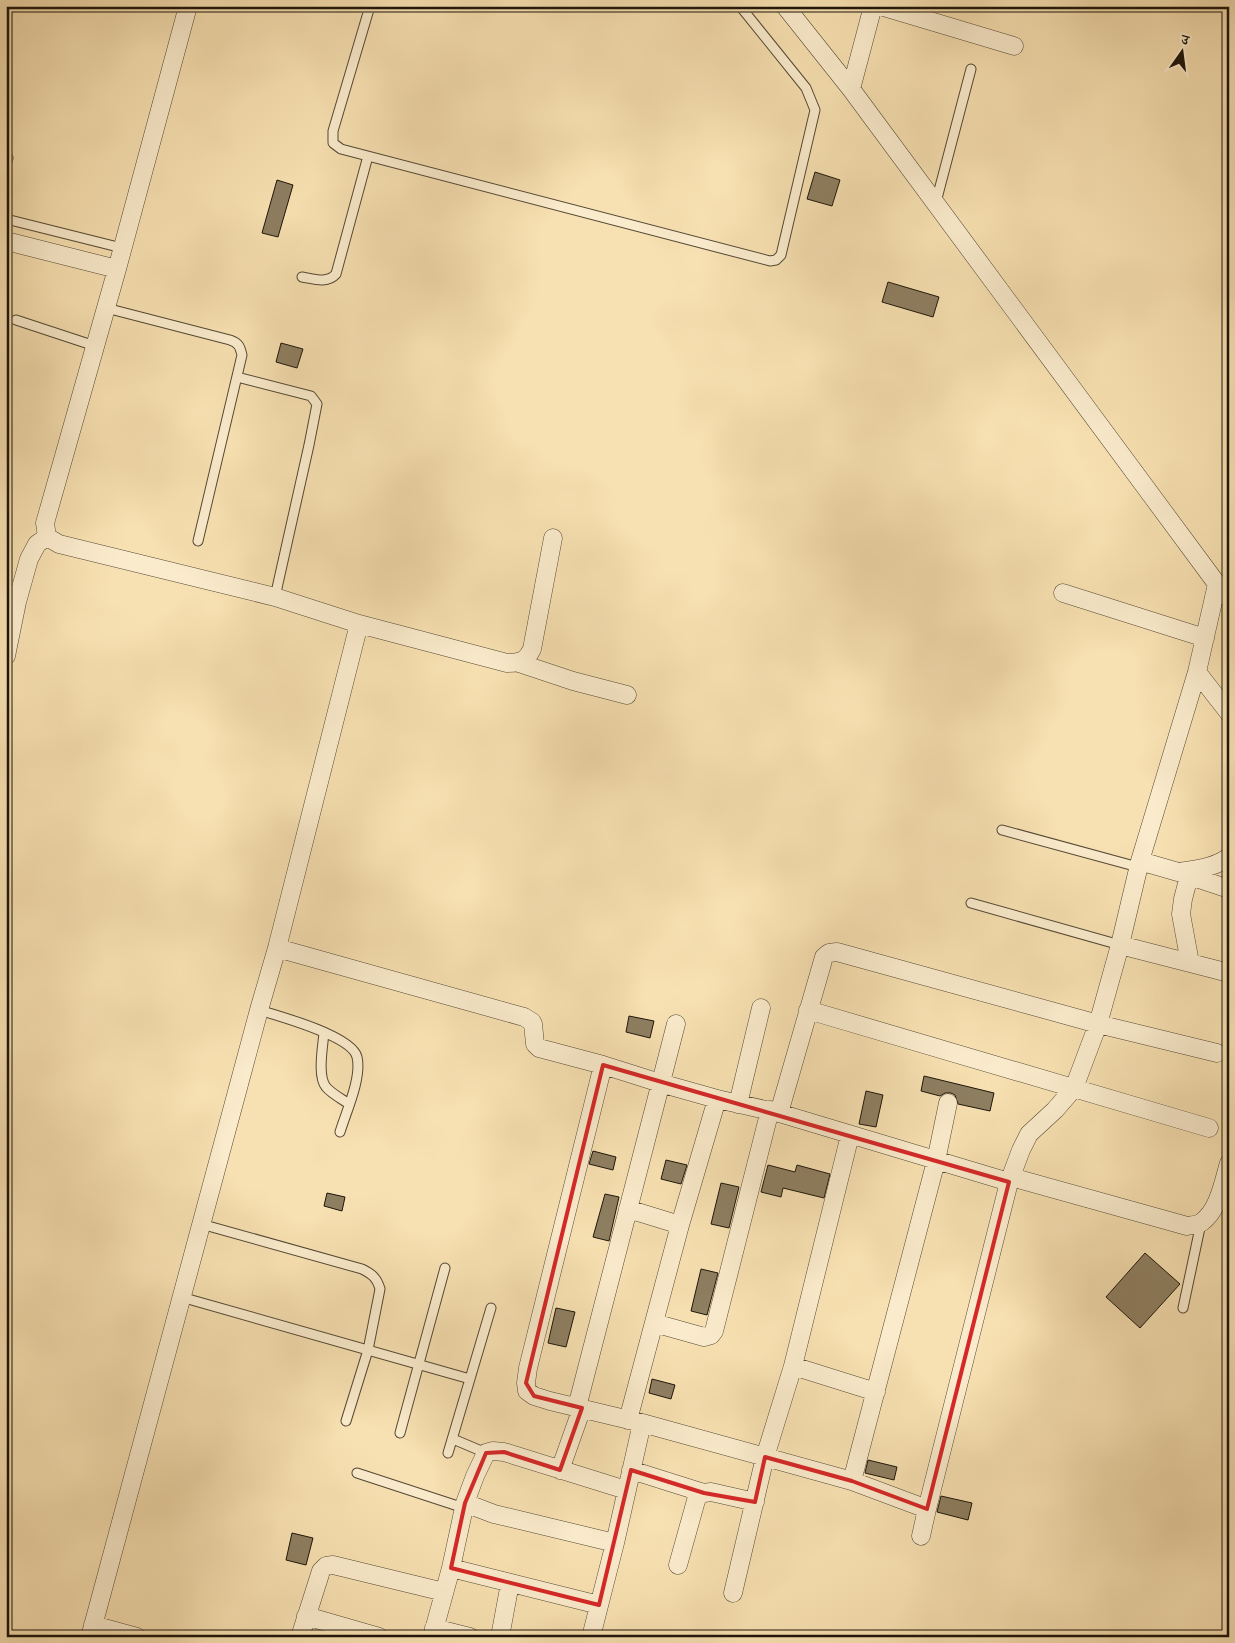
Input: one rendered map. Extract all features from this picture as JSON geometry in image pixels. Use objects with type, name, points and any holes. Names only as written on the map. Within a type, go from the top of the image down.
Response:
[{"type":"street","points":[[47,537],[45,523],[188,6]]},
{"type":"street","points":[[784,6],[851,89],[936,202],[1229,598]]},
{"type":"street","points":[[851,89],[873,6]]},
{"type":"street","points":[[880,6],[1014,46]]},
{"type":"street","points":[[6,241],[117,268]]},
{"type":"street","points":[[47,537],[59,544],[275,597],[359,624],[507,664],[519,663],[573,681],[627,695]]},
{"type":"street","points":[[6,656],[28,559],[37,544],[47,537]]},
{"type":"street","points":[[519,663],[527,658],[532,649],[553,538]]},
{"type":"street","points":[[921,1536],[1010,1179],[1029,1134],[1055,1110],[1074,1088],[1098,1024],[1120,945],[1139,864],[1197,672],[1217,584]]},
{"type":"street","points":[[1063,593],[1205,638]]},
{"type":"street","points":[[137,1637],[92,1631],[258,1010],[277,948],[359,624]]},
{"type":"street","points":[[1197,672],[1229,713]]},
{"type":"street","points":[[1184,874],[1221,863],[1229,857]]},
{"type":"street","points":[[1139,864],[1184,874],[1229,889]]},
{"type":"street","points":[[1184,874],[1181,914],[1190,963]]},
{"type":"street","points":[[1120,945],[1229,973]]},
{"type":"street","points":[[277,948],[524,1017],[533,1024],[535,1044],[539,1048],[717,1099],[774,1112],[936,1161],[1187,1226],[1201,1223],[1212,1212],[1229,1163]]},
{"type":"street","points":[[654,1323],[704,1337],[711,1335],[714,1331],[774,1112],[824,957],[830,953],[837,952],[1098,1024],[1217,1053]]},
{"type":"street","points":[[738,1104],[761,1008]]},
{"type":"street","points":[[808,1010],[1209,1128]]},
{"type":"street","points":[[560,1470],[580,1407],[628,1209],[676,1024]]},
{"type":"street","points":[[603,1065],[528,1368],[527,1391],[534,1396],[852,1482],[927,1509]]},
{"type":"street","points":[[591,1637],[631,1470],[635,1422],[654,1323],[680,1225],[717,1099]]},
{"type":"street","points":[[852,1482],[936,1161],[948,1103]]},
{"type":"street","points":[[733,1593],[765,1457],[793,1366],[850,1135]]},
{"type":"street","points":[[628,1209],[680,1225]]},
{"type":"street","points":[[793,1366],[876,1392]]},
{"type":"street","points":[[470,1637],[433,1632],[451,1568],[464,1506],[486,1453],[493,1451],[504,1452],[626,1490]]},
{"type":"street","points":[[631,1470],[704,1492],[755,1502]]},
{"type":"street","points":[[678,1565],[698,1497],[704,1492]]},
{"type":"street","points":[[464,1506],[615,1543]]},
{"type":"street","points":[[300,1637],[321,1571],[326,1566],[333,1564],[444,1592]]},
{"type":"street","points":[[451,1568],[599,1605]]},
{"type":"street","points":[[500,1637],[510,1583]]},
{"type":"street","points":[[306,1616],[379,1637]]},
{"type":"lane","points":[[370,6],[332,137],[333,143],[341,150],[770,262],[776,260],[781,255],[815,110],[806,88],[740,6]]},
{"type":"lane","points":[[936,202],[971,69]]},
{"type":"lane","points":[[6,153],[8,158],[6,165]]},
{"type":"lane","points":[[302,277],[323,280],[332,278],[336,274],[368,156]]},
{"type":"lane","points":[[6,219],[122,248]]},
{"type":"lane","points":[[106,308],[236,342],[239,346],[242,356],[198,541]]},
{"type":"lane","points":[[16,320],[95,346]]},
{"type":"lane","points":[[237,377],[311,396],[317,404],[275,597]]},
{"type":"lane","points":[[1002,830],[1139,864]]},
{"type":"lane","points":[[971,903],[1120,945]]},
{"type":"lane","points":[[258,1010],[324,1032],[349,1045],[357,1056],[358,1073],[340,1132]]},
{"type":"lane","points":[[324,1032],[321,1064],[324,1085],[328,1090],[349,1104]]},
{"type":"lane","points":[[1183,1308],[1201,1223]]},
{"type":"lane","points":[[201,1224],[362,1269],[371,1273],[378,1280],[380,1289],[368,1350],[346,1421]]},
{"type":"lane","points":[[400,1433],[445,1268]]},
{"type":"lane","points":[[181,1297],[470,1379]]},
{"type":"lane","points":[[448,1453],[491,1308]]},
{"type":"lane","points":[[453,1438],[486,1453]]},
{"type":"lane","points":[[357,1473],[464,1506]]},
{"type":"highlighted area","points":[[603,1065],[1009,1182],[927,1509],[852,1481],[765,1457],[755,1502],[704,1493],[631,1470],[599,1605],[451,1568],[465,1503],[486,1453],[504,1452],[560,1470],[582,1408],[534,1396],[526,1383]]},
{"type":"building","points":[[815,172],[840,180],[832,206],[807,199]]},
{"type":"building","points":[[277,180],[293,185],[278,237],[262,233]]},
{"type":"building","points":[[888,282],[939,297],[933,317],[882,302]]},
{"type":"building","points":[[281,343],[303,349],[297,368],[276,362]]},
{"type":"building","points":[[629,1016],[654,1021],[650,1038],[626,1032]]},
{"type":"building","points":[[924,1076],[994,1093],[990,1111],[958,1104],[955,1095],[951,1093],[945,1093],[940,1096],[921,1091]]},
{"type":"building","points":[[866,1091],[883,1095],[876,1127],[859,1124]]},
{"type":"building","points":[[593,1151],[616,1157],[613,1170],[589,1164]]},
{"type":"building","points":[[666,1160],[687,1165],[681,1184],[661,1179]]},
{"type":"building","points":[[768,1165],[795,1172],[797,1165],[830,1174],[824,1198],[783,1188],[781,1197],[761,1192]]},
{"type":"building","points":[[721,1183],[739,1187],[729,1228],[711,1224]]},
{"type":"building","points":[[327,1193],[345,1197],[342,1211],[324,1206]]},
{"type":"building","points":[[605,1194],[619,1197],[609,1241],[593,1237]]},
{"type":"building","points":[[1145,1253],[1180,1284],[1140,1328],[1106,1297]]},
{"type":"building","points":[[701,1269],[718,1273],[707,1315],[691,1311]]},
{"type":"building","points":[[556,1308],[575,1312],[566,1347],[548,1343]]},
{"type":"building","points":[[652,1379],[675,1385],[671,1399],[649,1393]]},
{"type":"building","points":[[868,1460],[897,1467],[894,1480],[865,1473]]},
{"type":"building","points":[[941,1496],[972,1503],[968,1520],[937,1512]]},
{"type":"building","points":[[292,1533],[313,1538],[306,1565],[286,1560]]}]
